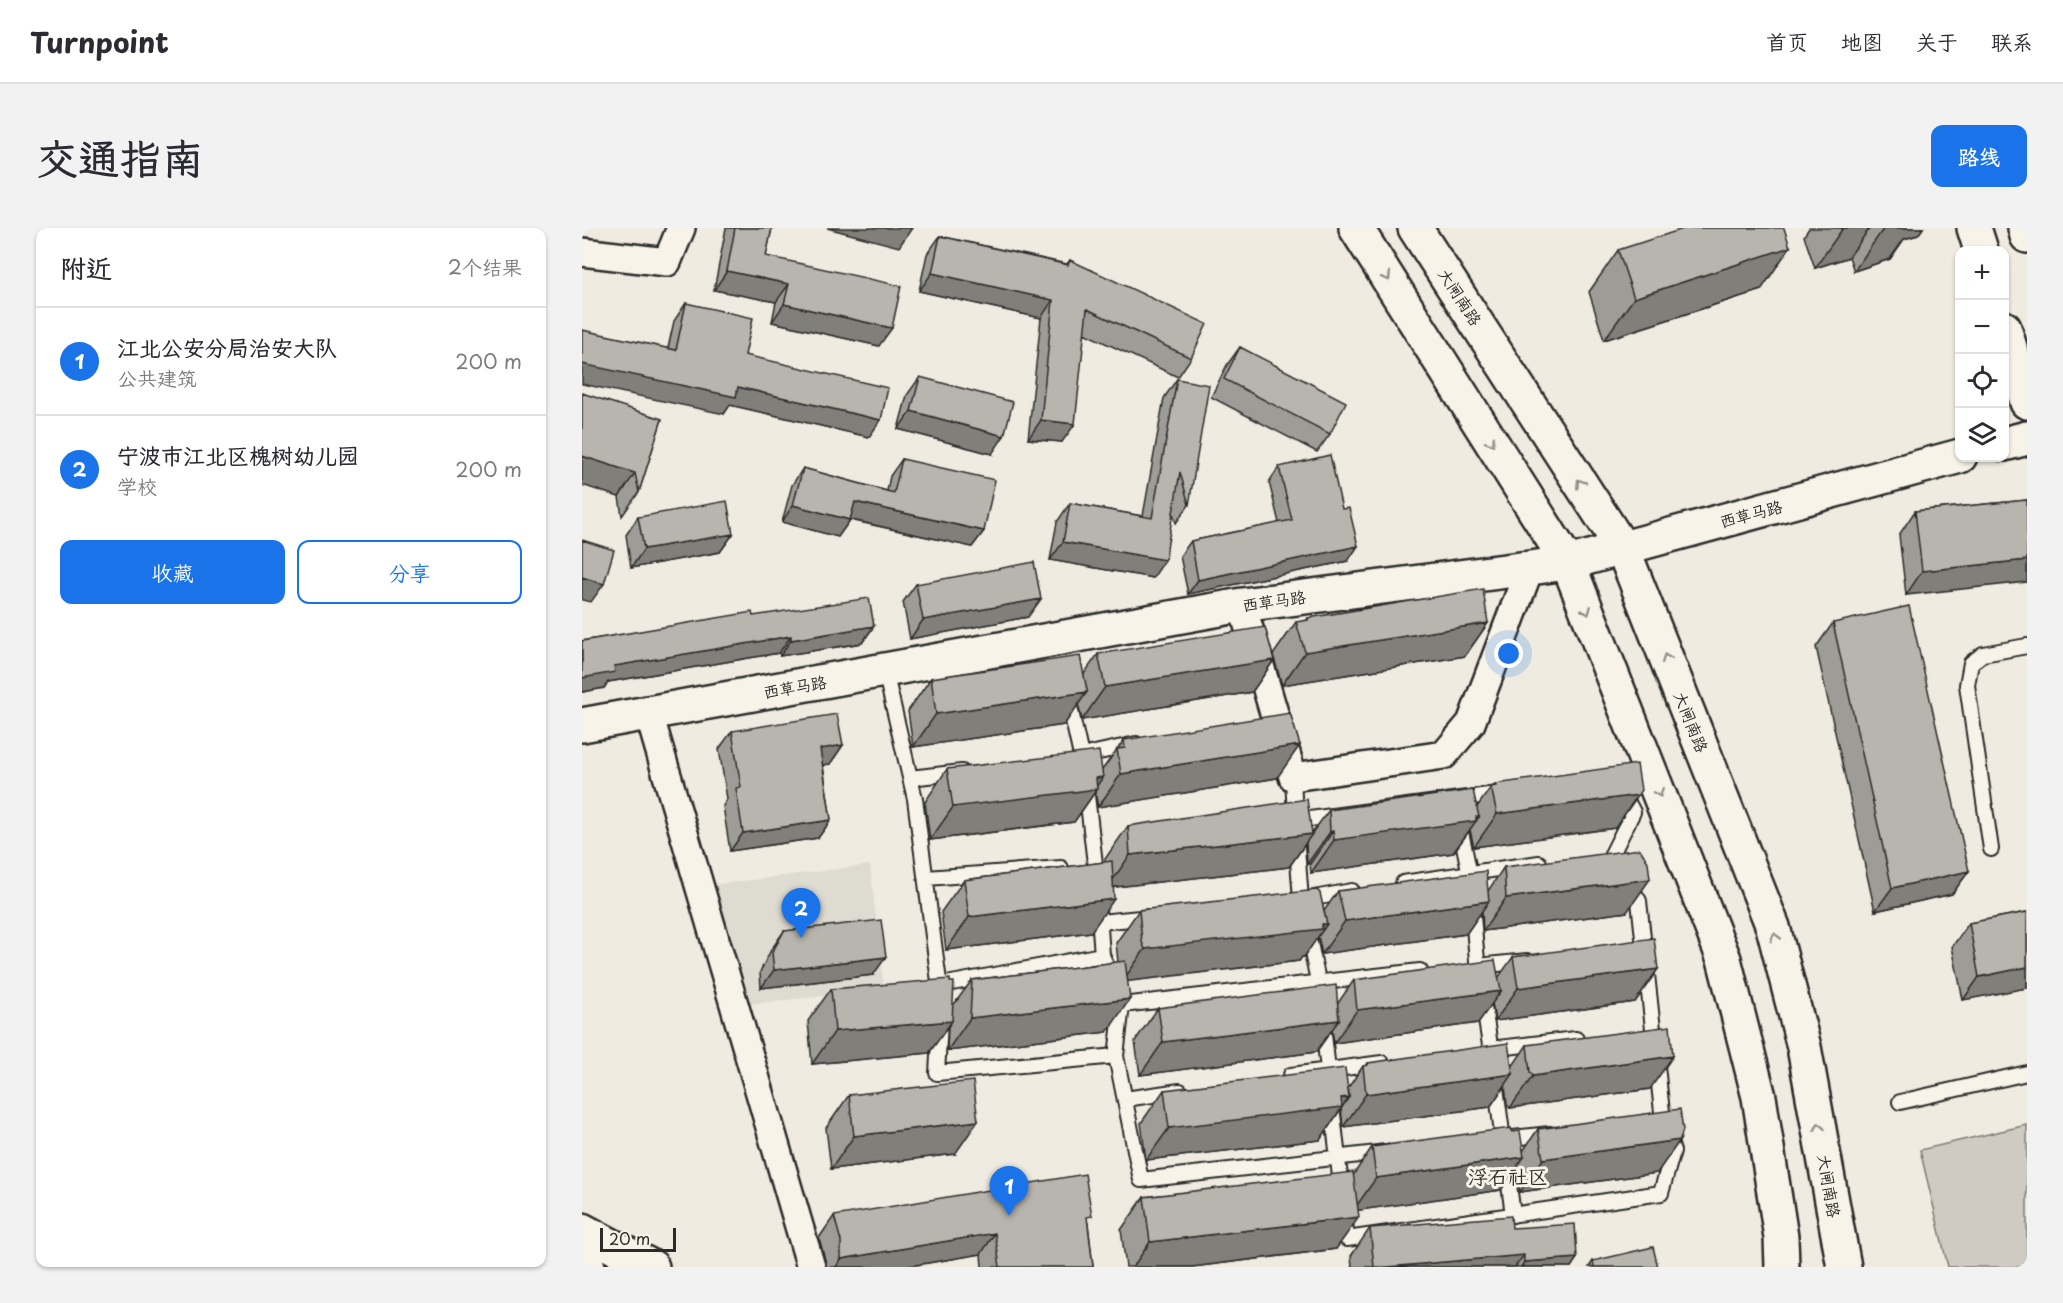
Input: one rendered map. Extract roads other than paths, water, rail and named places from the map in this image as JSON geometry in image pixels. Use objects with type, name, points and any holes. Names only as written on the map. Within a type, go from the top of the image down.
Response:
[{"type":"main road","points":[[1356,228],[1568,563],[1724,959],[1758,1097],[1781,1237],[1782,1267]]},
{"type":"main road","name":"大闸南路","points":[[1415,228],[1623,549],[1773,927],[1804,1047],[1844,1267]]},
{"type":"main road","points":[[1974,228],[1980,246]]},
{"type":"main road","points":[[2025,228],[2027,236]]},
{"type":"main road","points":[[2009,344],[2027,402]]},
{"type":"main road","points":[[2009,443],[2027,438]]},
{"type":"main road","name":"西草马路","points":[[582,725],[885,671],[1056,645],[1242,605],[1568,563],[1955,457]]},
{"type":"main road","points":[[582,1230],[652,1267]]},
{"type":"main road","points":[[582,1264],[588,1267]]},
{"type":"street","points":[[582,252],[667,262],[681,228]]},
{"type":"street","points":[[1242,605],[1271,721],[1293,777],[1444,755],[1471,723],[1530,567]]},
{"type":"street","points":[[650,714],[811,1267]]},
{"type":"lane","points":[[1991,849],[1967,685],[1971,663],[1983,654],[2027,645]]},
{"type":"lane","points":[[885,671],[910,778],[941,985],[937,1073],[1116,1056]]},
{"type":"lane","points":[[926,878],[1084,867],[1101,850],[1075,757],[1065,686]]},
{"type":"lane","points":[[1075,757],[1151,741]]},
{"type":"lane","points":[[910,778],[978,770]]},
{"type":"lane","points":[[1289,822],[1615,778],[1633,812],[1606,855],[1639,901],[1637,950],[1657,1121],[1673,1151],[1661,1193],[1347,1239],[1336,1158],[1318,981],[1295,901],[1289,822],[1293,777]]},
{"type":"lane","points":[[1454,800],[1470,871],[1471,966],[1486,1050],[1496,1140],[1513,1215]]},
{"type":"lane","points":[[1391,885],[1470,871],[1553,861]]},
{"type":"lane","points":[[1084,867],[1100,922],[1102,955],[1122,1005],[1116,1056],[1141,1180],[1395,1151]]},
{"type":"lane","points":[[1295,901],[1369,888]]},
{"type":"lane","points":[[1100,922],[1159,916]]},
{"type":"lane","points":[[941,985],[1102,955]]},
{"type":"lane","points":[[1471,966],[1536,960]]},
{"type":"lane","points":[[1122,1005],[1431,970]]},
{"type":"lane","points":[[1486,1050],[1595,1036]]},
{"type":"lane","points":[[1282,1076],[1398,1061]]},
{"type":"lane","points":[[1900,1102],[2027,1073]]},
{"type":"lane","points":[[1125,1099],[1192,1089]]},
{"type":"lane","points":[[1496,1140],[1559,1132]]},
{"type":"place","name":"宁波市江北区槐树幼儿园","points":[[801,938]]},
{"type":"place","name":"江北公安分局治安大队","points":[[1009,1216]]},
{"type":"district","name":"浮石社区","points":[[1508,1177]]}]
